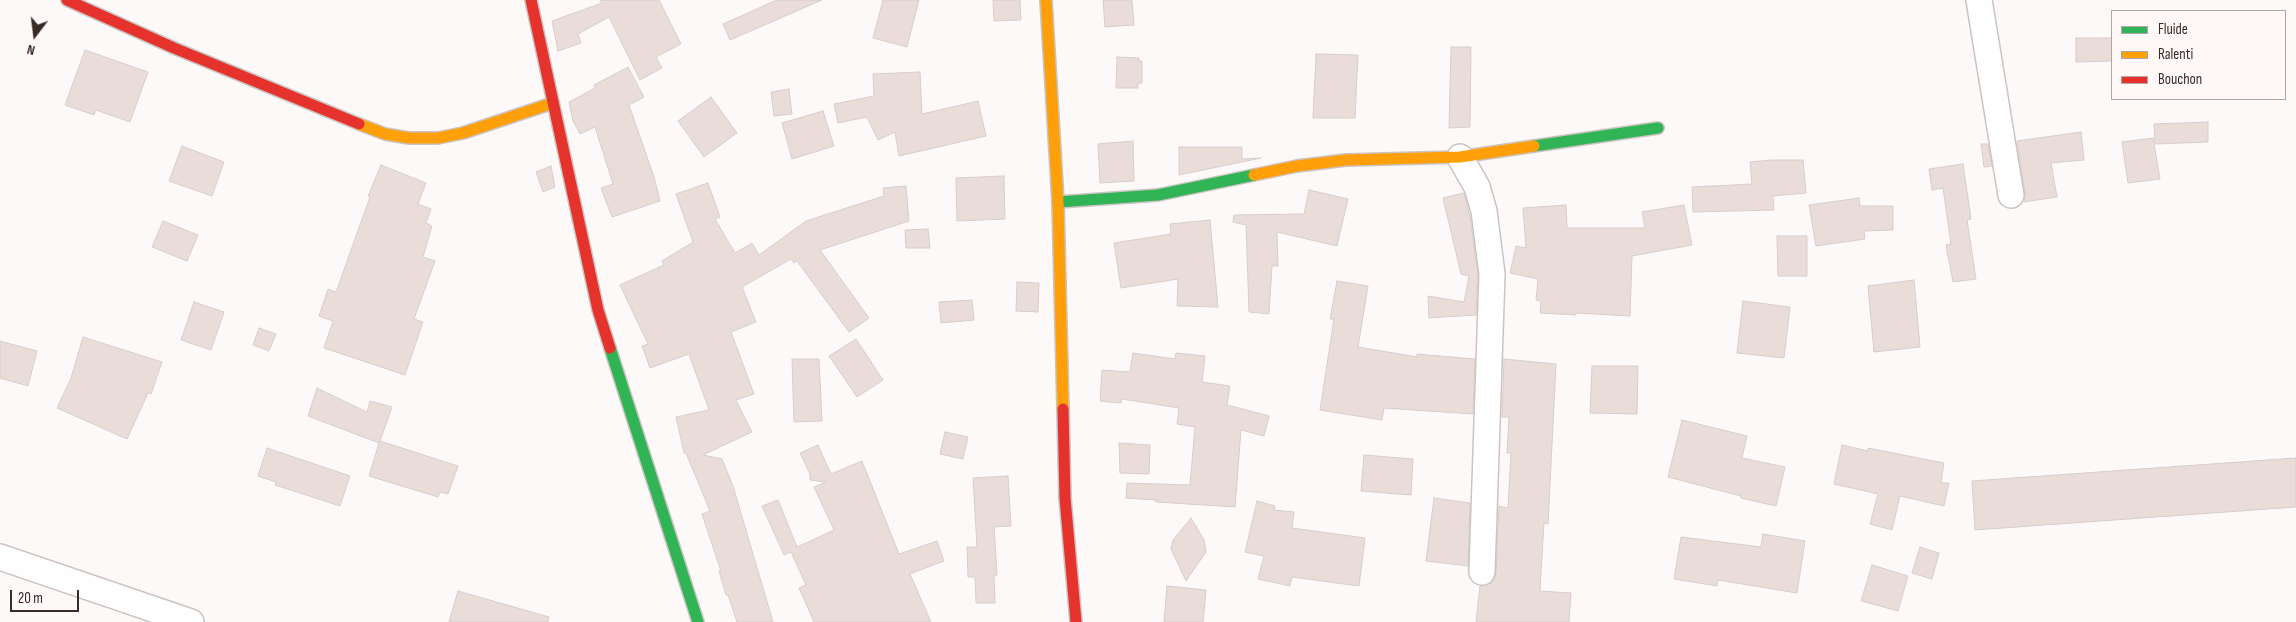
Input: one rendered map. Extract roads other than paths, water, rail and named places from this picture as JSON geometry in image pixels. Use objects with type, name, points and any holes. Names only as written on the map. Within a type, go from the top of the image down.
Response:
[{"type":"street","points":[[67,0],[174,48],[384,134],[409,138],[438,138],[463,134],[553,103]]},
{"type":"street","points":[[531,0],[605,335],[698,622]]},
{"type":"street","points":[[1046,0],[1058,202],[1065,498],[1076,622]]},
{"type":"street","points":[[1979,0],[2010,195]]},
{"type":"street","points":[[1058,202],[1158,195],[1297,166],[1346,160],[1460,157],[1658,128]]},
{"type":"street","points":[[1460,157],[1477,187],[1484,211],[1492,274],[1482,572]]},
{"type":"street","points":[[0,557],[191,622]]}]
